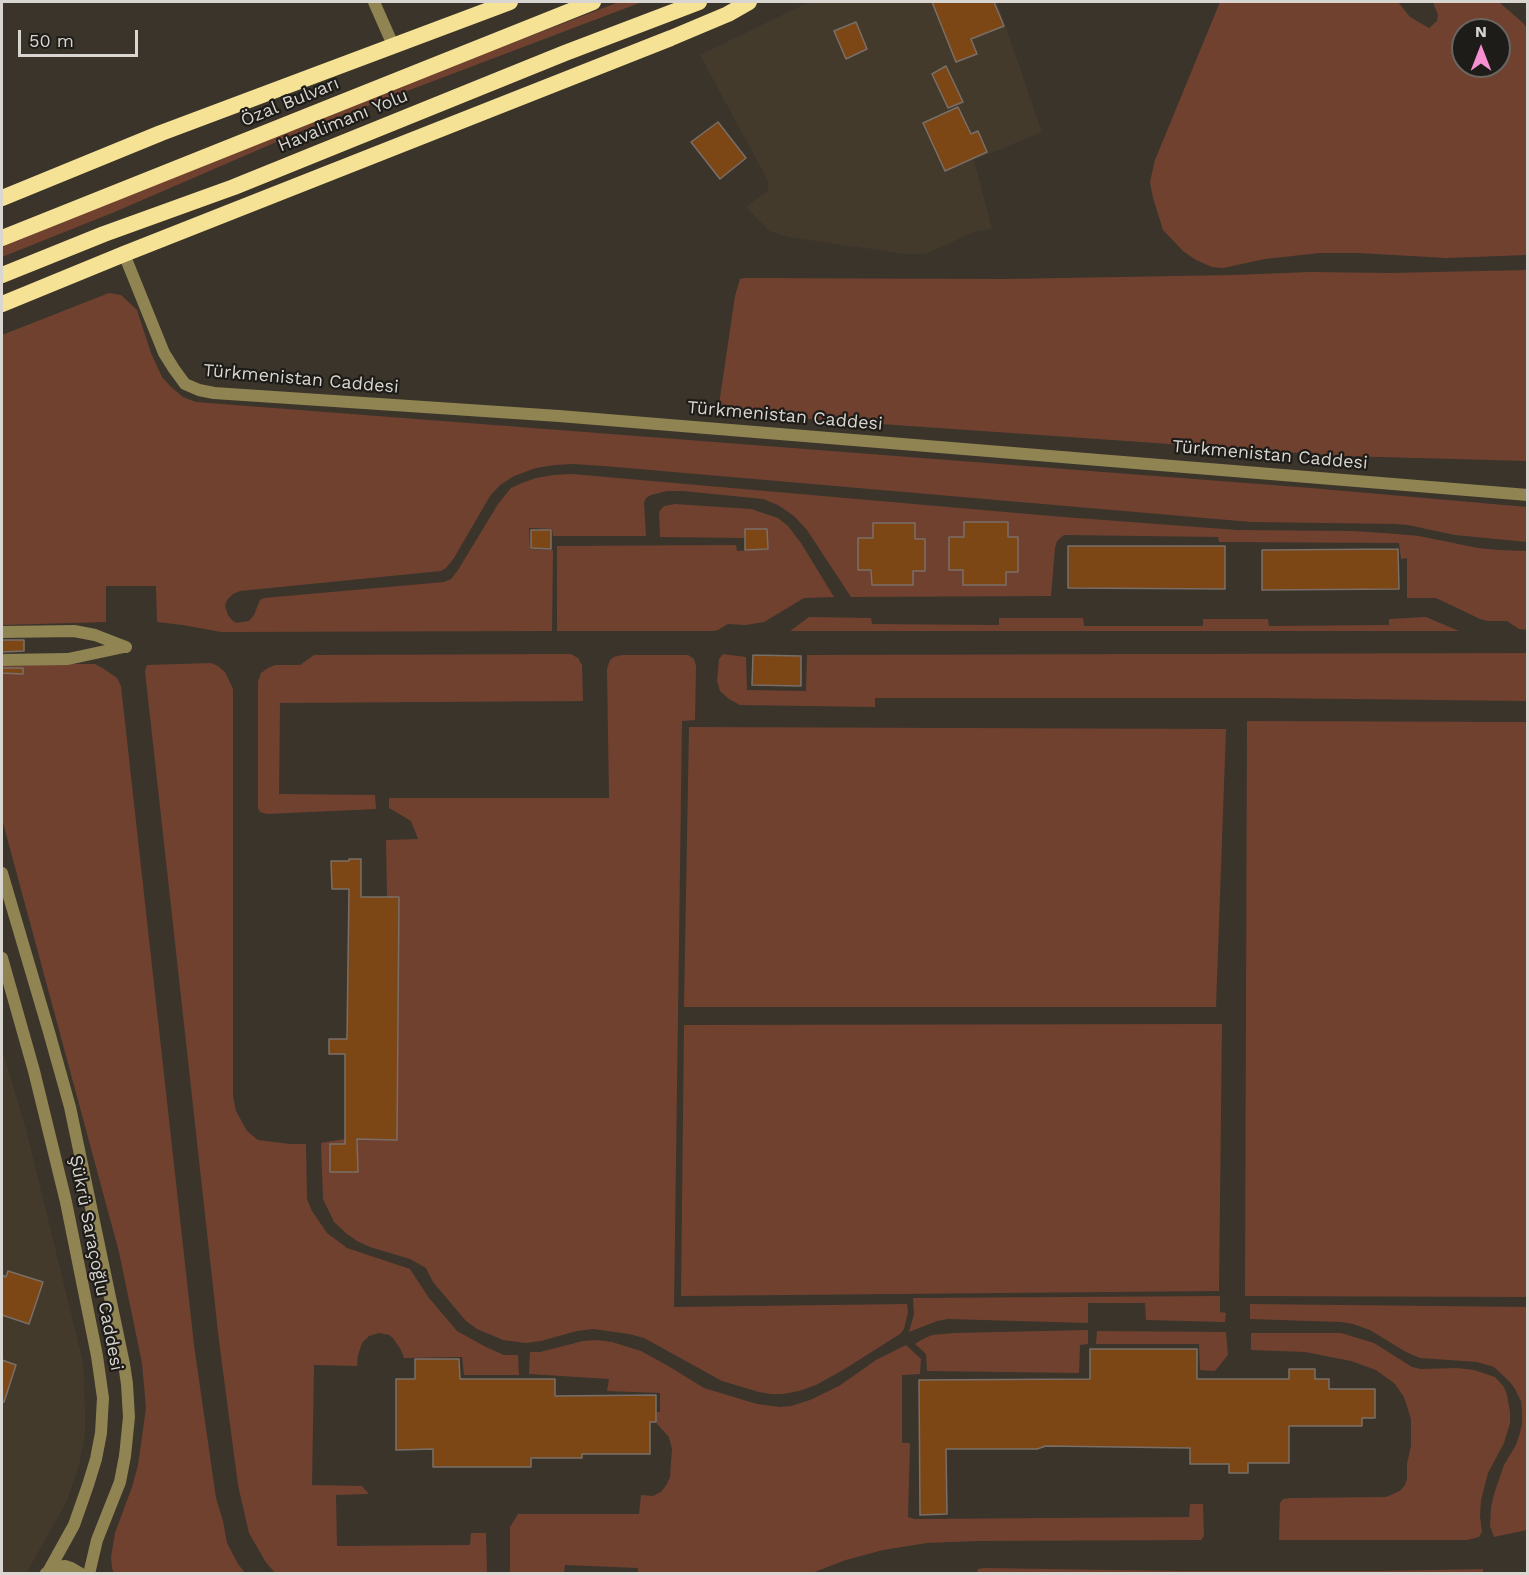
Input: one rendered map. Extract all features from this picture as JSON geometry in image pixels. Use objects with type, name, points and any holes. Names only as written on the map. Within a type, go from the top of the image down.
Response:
[{"type":"highway","name":"Özal Bulvarı","points":[[2,238],[593,2]]},
{"type":"highway","name":"Havalimanı Yolu","points":[[2,275],[104,234],[234,187],[565,53],[699,2]]},
{"type":"highway","points":[[2,304],[671,38],[728,14],[749,2]]},
{"type":"highway","points":[[2,198],[161,133],[500,3]]},
{"type":"street","points":[[374,2],[393,45]]},
{"type":"street","name":"Türkmenistan Caddesi","points":[[124,254],[164,353],[174,369],[185,384],[214,393],[559,416],[1527,495]]},
{"type":"street","points":[[2,632],[74,631],[95,635],[126,647],[68,659],[2,660]]},
{"type":"street","points":[[2,873],[70,1107],[127,1384],[129,1416],[120,1482],[97,1540],[89,1574]]},
{"type":"street","name":"Şükrü Saraçoğlu Caddesi","points":[[2,958],[34,1071],[64,1191],[97,1356],[103,1398],[101,1433],[88,1485],[74,1524],[47,1573]]},
{"type":"street","name":"Şükrü Saraçoğlu Caddesi","points":[[47,1573],[65,1566],[81,1574]]},
{"type":"shaded area","points":[[619,2],[642,2],[304,130],[117,211],[2,257],[2,247],[298,125]]},
{"type":"shaded area","points":[[809,2],[997,2],[1042,132],[974,160],[992,229],[977,231],[925,254],[906,254],[788,237],[769,231],[746,207],[768,190],[768,181],[700,55]]},
{"type":"shaded area","points":[[1220,2],[1398,2],[1410,17],[1429,28],[1437,21],[1438,15],[1433,2],[1499,2],[1527,28],[1527,255],[1446,258],[1320,253],[1265,259],[1223,268],[1212,267],[1183,251],[1163,230],[1150,182],[1155,160]]},
{"type":"shaded area","points":[[1527,270],[1527,461],[1343,456],[718,411],[735,296],[740,279],[745,278],[1005,279]]},
{"type":"shaded area","points":[[109,293],[121,295],[137,310],[151,353],[162,377],[183,397],[196,402],[1311,488],[1527,507],[1527,542],[1455,535],[1408,525],[1251,522],[604,466],[555,465],[536,468],[514,476],[500,485],[490,496],[454,558],[441,571],[240,591],[227,600],[225,606],[228,615],[236,623],[249,621],[260,600],[264,598],[444,582],[451,579],[498,504],[511,488],[536,478],[572,474],[1237,530],[1353,531],[1397,534],[1478,548],[1527,551],[1527,630],[1519,629],[1507,621],[1480,619],[1436,598],[1407,598],[1407,558],[1401,559],[1399,543],[1219,542],[1218,537],[1064,535],[1057,541],[1055,548],[1051,596],[851,597],[807,530],[794,516],[778,505],[763,499],[683,491],[667,491],[646,498],[644,503],[646,536],[553,536],[552,529],[529,528],[530,549],[553,550],[552,631],[221,632],[157,622],[156,586],[106,586],[106,622],[2,625],[2,335]]},
{"type":"shaded area","points":[[675,504],[751,509],[778,518],[788,526],[801,543],[834,597],[804,598],[764,622],[746,625],[728,624],[713,631],[557,631],[557,546],[736,545],[737,551],[767,549],[767,529],[745,538],[660,537],[659,512],[664,506]]},
{"type":"shaded area","points":[[809,617],[871,618],[872,624],[999,625],[999,618],[1083,618],[1084,626],[1203,626],[1203,619],[1268,619],[1269,626],[1389,625],[1389,619],[1426,617],[1459,631],[790,631]]},
{"type":"shaded area","points":[[1528,653],[1527,701],[875,698],[875,707],[740,705],[720,691],[717,681],[719,659],[723,654],[746,657],[747,690],[806,691],[807,655]]},
{"type":"shaded area","points":[[571,654],[578,658],[582,665],[583,701],[280,703],[279,794],[375,795],[376,809],[267,814],[260,812],[258,808],[258,682],[261,673],[268,668],[275,665],[300,665],[314,655]]},
{"type":"shaded area","points":[[622,655],[688,655],[694,659],[696,666],[695,720],[682,721],[674,1307],[907,1304],[908,1312],[904,1329],[900,1334],[843,1370],[816,1385],[799,1391],[771,1394],[722,1381],[644,1338],[629,1334],[593,1329],[526,1343],[503,1340],[477,1329],[466,1321],[433,1282],[426,1268],[410,1259],[370,1247],[347,1234],[334,1222],[323,1199],[321,1143],[345,1139],[397,1139],[399,898],[387,897],[386,840],[418,839],[411,821],[389,808],[389,798],[609,798],[607,669],[610,660]]},
{"type":"shaded area","points":[[211,663],[225,672],[233,689],[233,1096],[236,1111],[247,1131],[258,1140],[306,1144],[307,1199],[327,1233],[347,1248],[410,1269],[429,1298],[457,1331],[504,1355],[518,1355],[519,1375],[464,1375],[462,1357],[404,1358],[393,1338],[379,1333],[369,1336],[362,1343],[357,1366],[314,1365],[312,1485],[362,1486],[369,1494],[336,1495],[337,1546],[470,1545],[471,1533],[486,1533],[487,1573],[275,1573],[265,1561],[249,1533],[238,1485],[219,1341],[145,671],[147,665]]},
{"type":"shaded area","points":[[95,664],[117,678],[121,686],[194,1345],[216,1498],[227,1543],[245,1573],[114,1574],[112,1568],[111,1557],[115,1533],[138,1465],[146,1408],[142,1363],[119,1252],[2,819],[2,666]]},
{"type":"shaded area","points":[[1247,721],[1527,722],[1527,1297],[1245,1296]]},
{"type":"shaded area","points":[[689,727],[1226,729],[1216,1007],[684,1007]]},
{"type":"shaded area","points":[[1222,1024],[1219,1291],[681,1296],[684,1025]]},
{"type":"shaded area","points":[[2,1049],[26,1129],[83,1362],[85,1403],[85,1435],[79,1465],[66,1503],[26,1574],[2,1573]]},
{"type":"shaded area","points":[[1220,1296],[1220,1312],[1226,1313],[1225,1322],[1146,1320],[1145,1303],[1088,1303],[1088,1323],[948,1319],[909,1332],[914,1314],[913,1298]]},
{"type":"shaded area","points":[[1250,1304],[1527,1307],[1527,1530],[1494,1537],[1490,1526],[1495,1491],[1504,1465],[1516,1445],[1522,1425],[1521,1401],[1510,1382],[1494,1367],[1477,1362],[1420,1358],[1370,1330],[1353,1324],[1250,1319]]},
{"type":"shaded area","points":[[1088,1330],[1088,1344],[1080,1345],[1079,1373],[927,1371],[926,1354],[915,1344],[932,1335],[954,1333]]},
{"type":"shaded area","points":[[1097,1331],[1226,1332],[1228,1355],[1215,1371],[1200,1370],[1199,1344],[1096,1344]]},
{"type":"shaded area","points":[[1251,1333],[1341,1333],[1374,1343],[1412,1367],[1474,1370],[1495,1377],[1504,1387],[1507,1395],[1510,1423],[1504,1443],[1488,1473],[1481,1500],[1482,1532],[1479,1537],[1467,1540],[1279,1540],[1280,1503],[1283,1499],[1386,1497],[1400,1491],[1407,1479],[1411,1419],[1404,1397],[1395,1384],[1376,1370],[1351,1361],[1305,1352],[1251,1350]]},
{"type":"shaded area","points":[[597,1340],[641,1351],[704,1388],[757,1404],[780,1407],[810,1400],[839,1386],[876,1360],[906,1345],[921,1359],[920,1374],[902,1375],[902,1443],[910,1443],[908,1517],[915,1519],[1189,1517],[1190,1504],[1203,1504],[1204,1536],[1201,1540],[927,1543],[883,1550],[846,1560],[812,1573],[638,1574],[638,1568],[565,1565],[564,1573],[510,1574],[510,1527],[518,1514],[639,1514],[641,1495],[653,1496],[661,1492],[670,1477],[672,1449],[669,1437],[657,1424],[654,1412],[660,1412],[660,1393],[607,1391],[609,1379],[529,1374],[530,1352]]},
{"type":"shaded area","points":[[978,1569],[1178,1571],[1483,1569],[1483,1573],[977,1573]]},
{"type":"building","points":[[932,2],[994,2],[1004,26],[971,39],[977,54],[956,62]]},
{"type":"building","points":[[856,22],[867,49],[846,59],[834,31]]},
{"type":"building","points":[[946,66],[963,102],[948,108],[932,74]]},
{"type":"building","points":[[958,107],[971,134],[978,131],[987,152],[945,171],[923,123]]},
{"type":"building","points":[[718,122],[746,158],[720,179],[691,142]]},
{"type":"building","points":[[964,522],[1008,522],[1008,537],[1018,537],[1018,572],[1006,572],[1006,585],[963,585],[963,570],[949,570],[949,537],[964,537]]},
{"type":"building","points":[[873,523],[915,523],[915,539],[925,539],[925,571],[913,571],[913,585],[872,585],[871,570],[858,570],[858,538],[873,538]]},
{"type":"building","points":[[745,529],[767,529],[768,549],[745,550]]},
{"type":"building","points":[[531,530],[551,530],[551,549],[531,548]]},
{"type":"building","points":[[1068,546],[1225,546],[1225,589],[1068,588]]},
{"type":"building","points":[[1398,549],[1399,589],[1262,590],[1262,550]]},
{"type":"building","points":[[2,640],[24,640],[24,651],[2,652]]},
{"type":"building","points":[[753,655],[801,656],[801,686],[752,685]]},
{"type":"building","points":[[2,668],[23,668],[23,674],[2,673]]},
{"type":"building","points":[[349,859],[361,859],[361,897],[399,897],[397,1140],[357,1139],[358,1172],[330,1172],[330,1144],[345,1144],[345,1054],[329,1054],[329,1039],[347,1039],[349,889],[332,889],[331,861],[349,861]]},
{"type":"building","points":[[8,1271],[43,1282],[29,1324],[2,1315],[2,1275],[6,1277]]},
{"type":"building","points":[[1090,1349],[1197,1349],[1197,1379],[1289,1379],[1289,1369],[1315,1369],[1315,1379],[1329,1379],[1329,1389],[1375,1389],[1375,1418],[1362,1418],[1362,1426],[1289,1426],[1289,1463],[1248,1463],[1248,1473],[1229,1473],[1229,1464],[1190,1464],[1190,1448],[1046,1446],[1037,1449],[946,1449],[947,1514],[920,1515],[919,1380],[1090,1379]]},
{"type":"building","points":[[415,1359],[459,1359],[460,1379],[555,1379],[555,1396],[656,1395],[656,1422],[650,1422],[650,1454],[582,1454],[582,1458],[531,1458],[531,1467],[433,1467],[433,1449],[396,1450],[396,1379],[415,1379]]},
{"type":"building","points":[[2,1360],[16,1365],[4,1402],[2,1402]]}]
